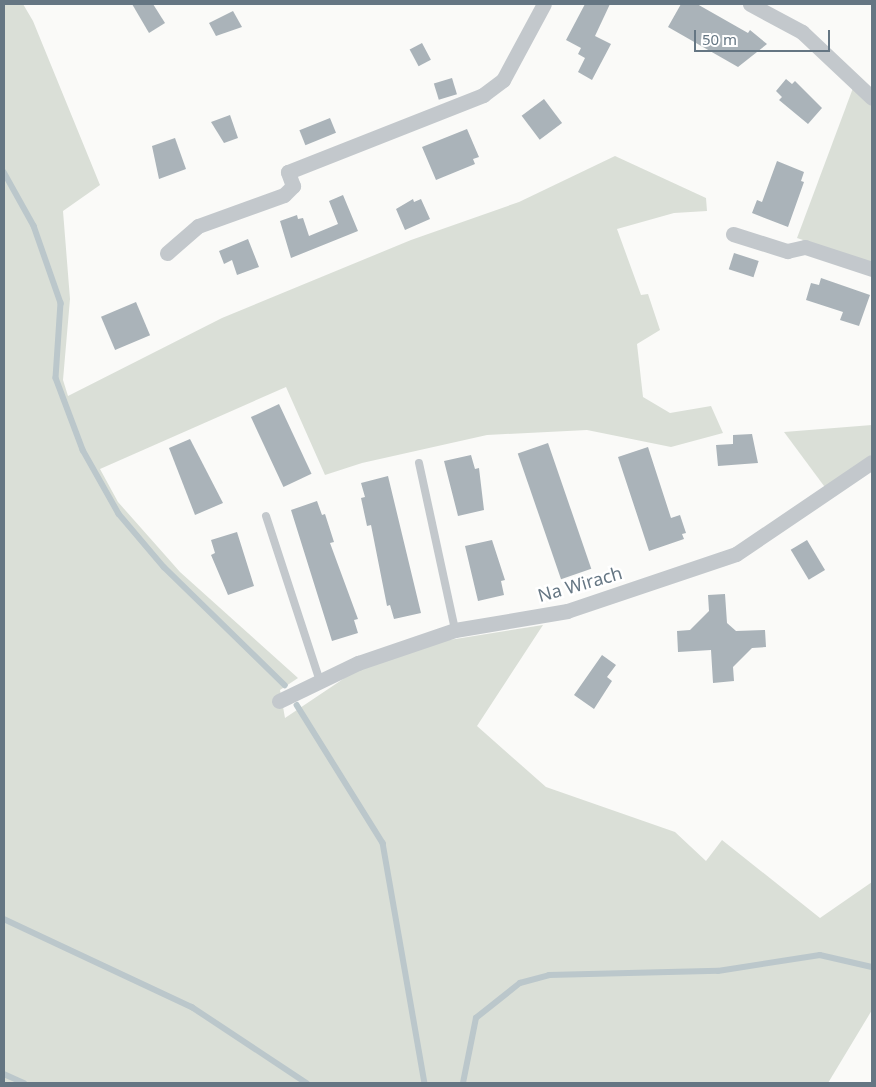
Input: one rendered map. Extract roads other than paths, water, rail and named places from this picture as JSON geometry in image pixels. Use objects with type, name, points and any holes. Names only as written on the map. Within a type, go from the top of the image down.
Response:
[{"type":"street","points":[[167,253],[198,226],[284,195],[294,186],[288,172],[483,96],[503,80],[516,60],[544,4]]},
{"type":"street","points":[[750,4],[802,32],[872,98]]},
{"type":"street","points":[[733,234],[787,251],[804,247],[872,269]]},
{"type":"street","name":"Na Wirach","points":[[279,701],[358,663],[455,630],[567,611],[736,554],[872,462]]},
{"type":"lane","points":[[419,463],[455,630]]},
{"type":"lane","points":[[266,516],[320,681]]},
{"type":"waterway","points":[[4,172],[34,226],[61,303],[56,378],[83,450],[119,514],[164,567],[285,685]]},
{"type":"waterway","points":[[297,705],[383,843],[425,1083]]},
{"type":"waterway","points":[[4,919],[192,1007],[307,1083]]},
{"type":"waterway","points":[[463,1083],[476,1018],[520,983],[549,975],[718,971],[820,955],[872,967]]},
{"type":"waterway","points":[[4,1074],[24,1083]]}]
